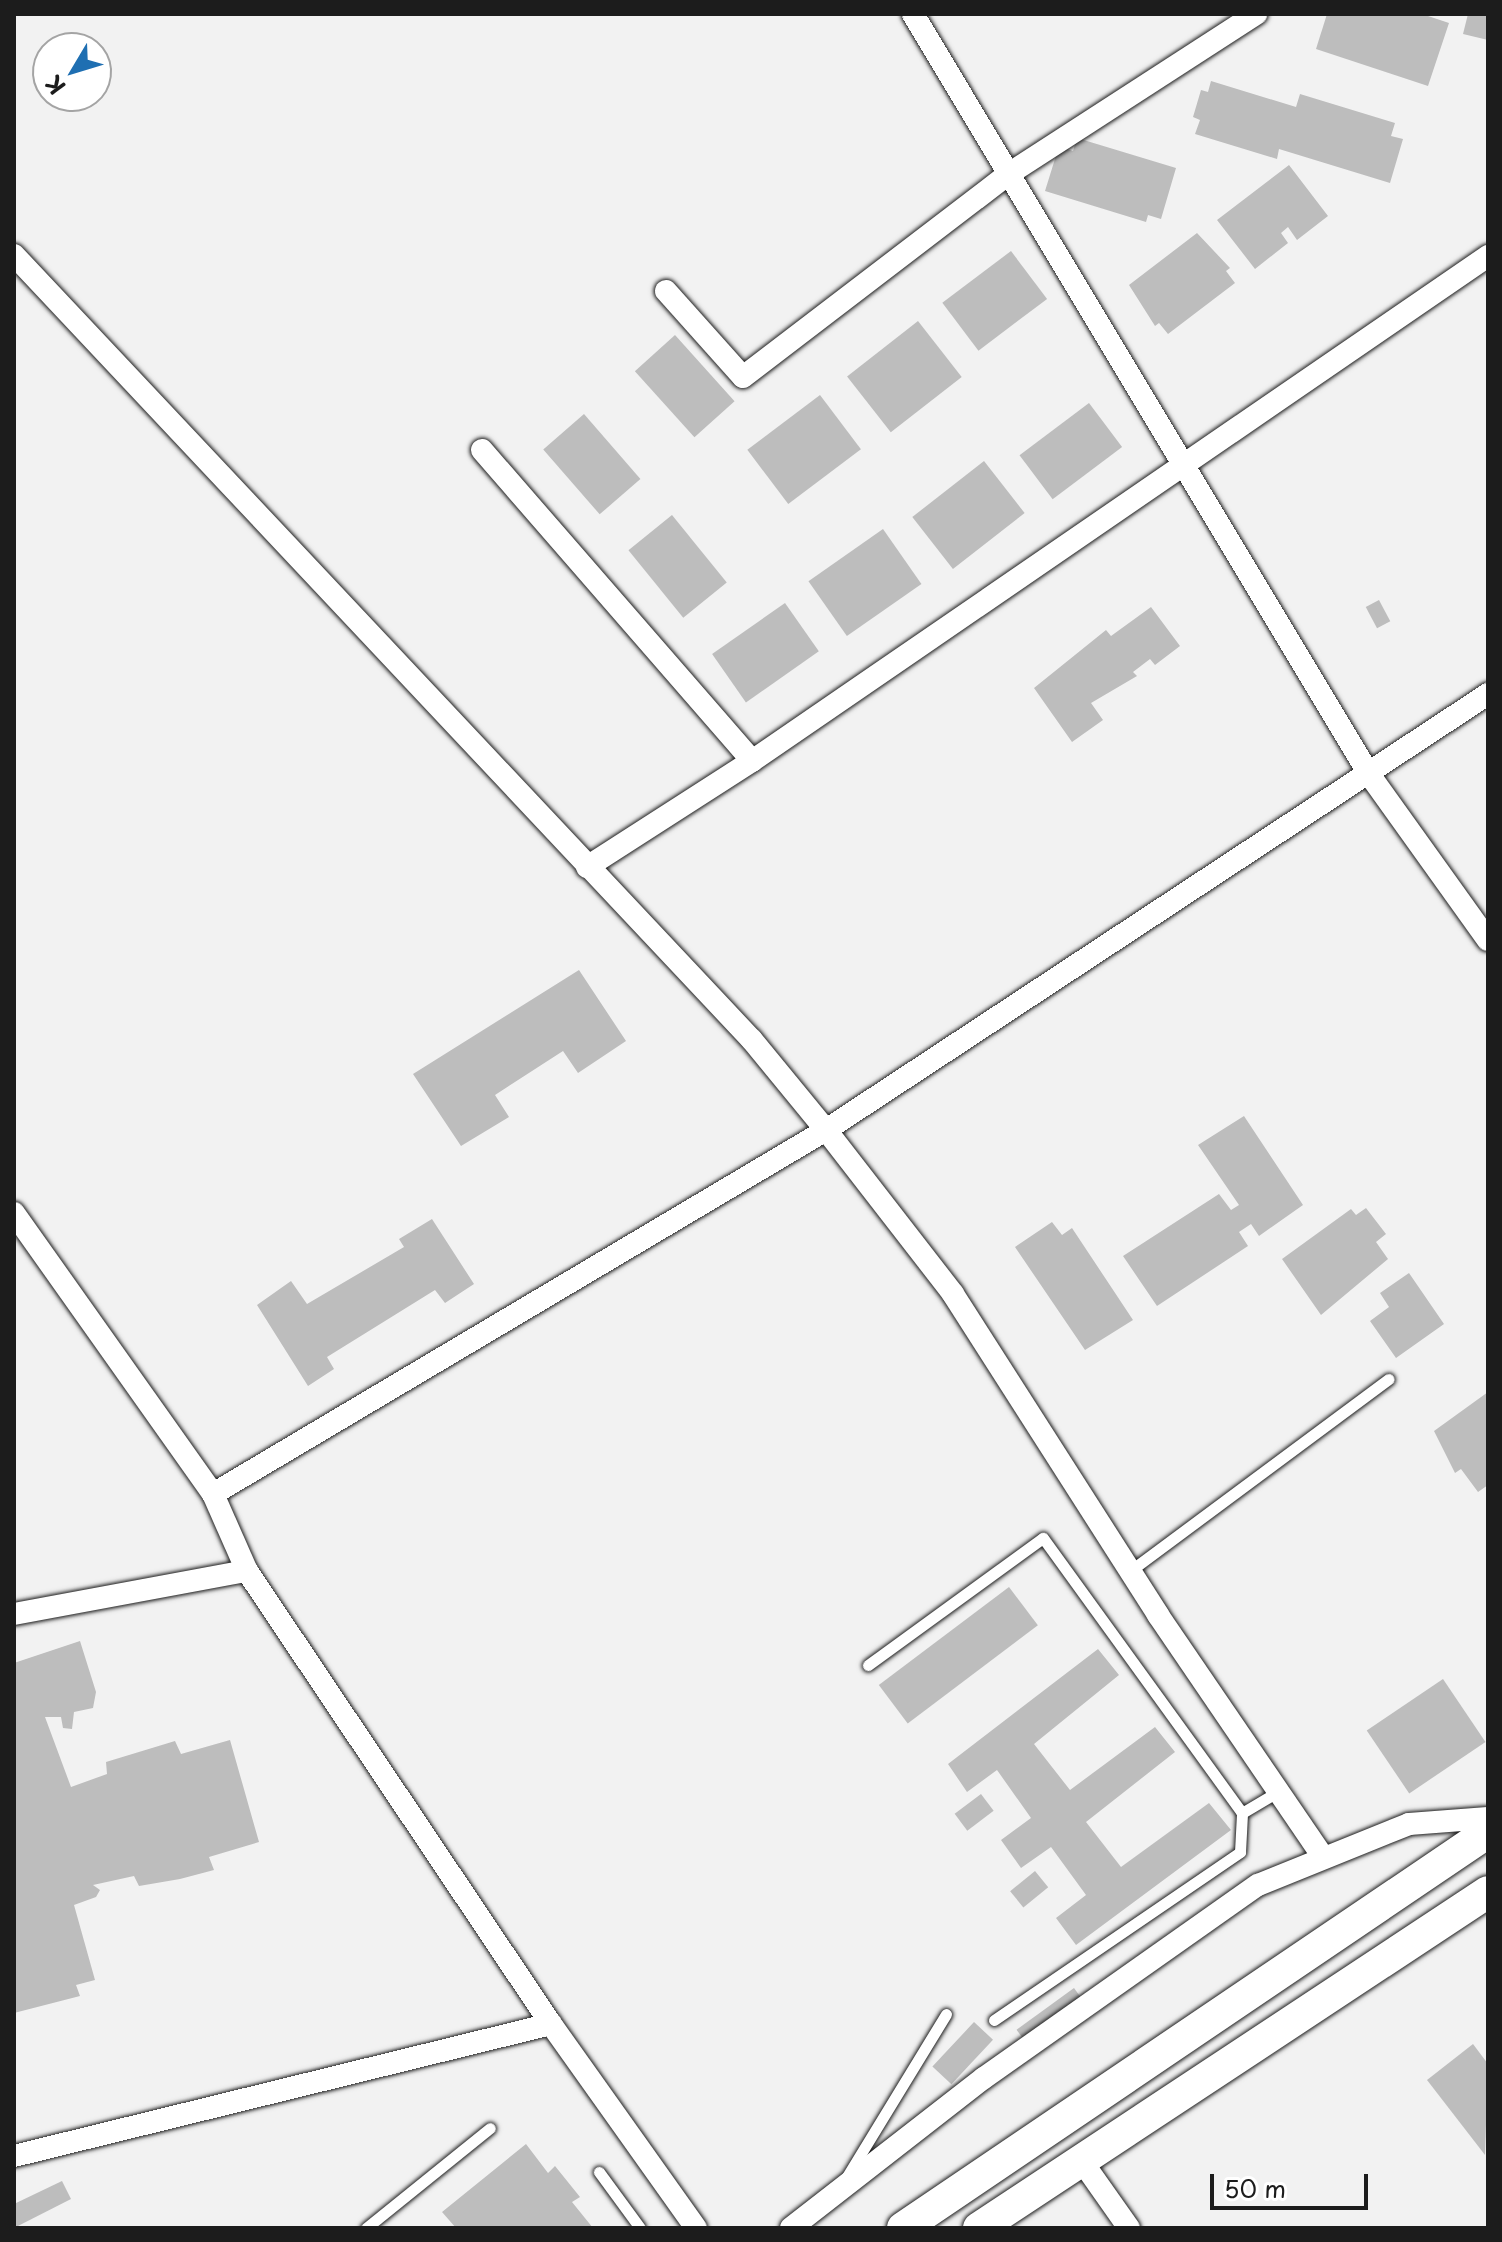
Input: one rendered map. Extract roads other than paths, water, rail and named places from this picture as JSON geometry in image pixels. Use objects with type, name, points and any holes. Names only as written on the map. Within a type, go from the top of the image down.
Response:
[{"type":"main road","points":[[903,2228],[1488,1832]]},
{"type":"main road","points":[[979,2228],[1488,1892]]},
{"type":"street","points":[[913,14],[1369,774],[1488,940]]},
{"type":"street","points":[[666,291],[743,377],[1007,175],[1256,14]]},
{"type":"street","points":[[14,255],[752,1040],[826,1130],[953,1294],[1130,1571],[1322,1855]]},
{"type":"street","points":[[587,867],[752,761],[1488,256]]},
{"type":"street","points":[[482,450],[752,761]]},
{"type":"street","points":[[213,1494],[826,1130],[1488,694]]},
{"type":"street","points":[[14,1213],[213,1494],[247,1571],[551,2024],[696,2228]]},
{"type":"street","points":[[14,1614],[247,1571]]},
{"type":"street","points":[[791,2228],[984,2078],[1258,1885],[1322,1855],[1409,1824],[1488,1818]]},
{"type":"street","points":[[14,2156],[551,2024]]},
{"type":"street","points":[[1081,2160],[1129,2228]]},
{"type":"lane","points":[[1130,1571],[1389,1379]]},
{"type":"lane","points":[[868,1665],[1043,1538],[1242,1813],[1240,1852],[994,2020]]},
{"type":"lane","points":[[1242,1813],[1279,1791]]},
{"type":"lane","points":[[838,2192],[946,2014]]},
{"type":"lane","points":[[366,2228],[490,2128]]},
{"type":"lane","points":[[599,2172],[640,2228]]}]
